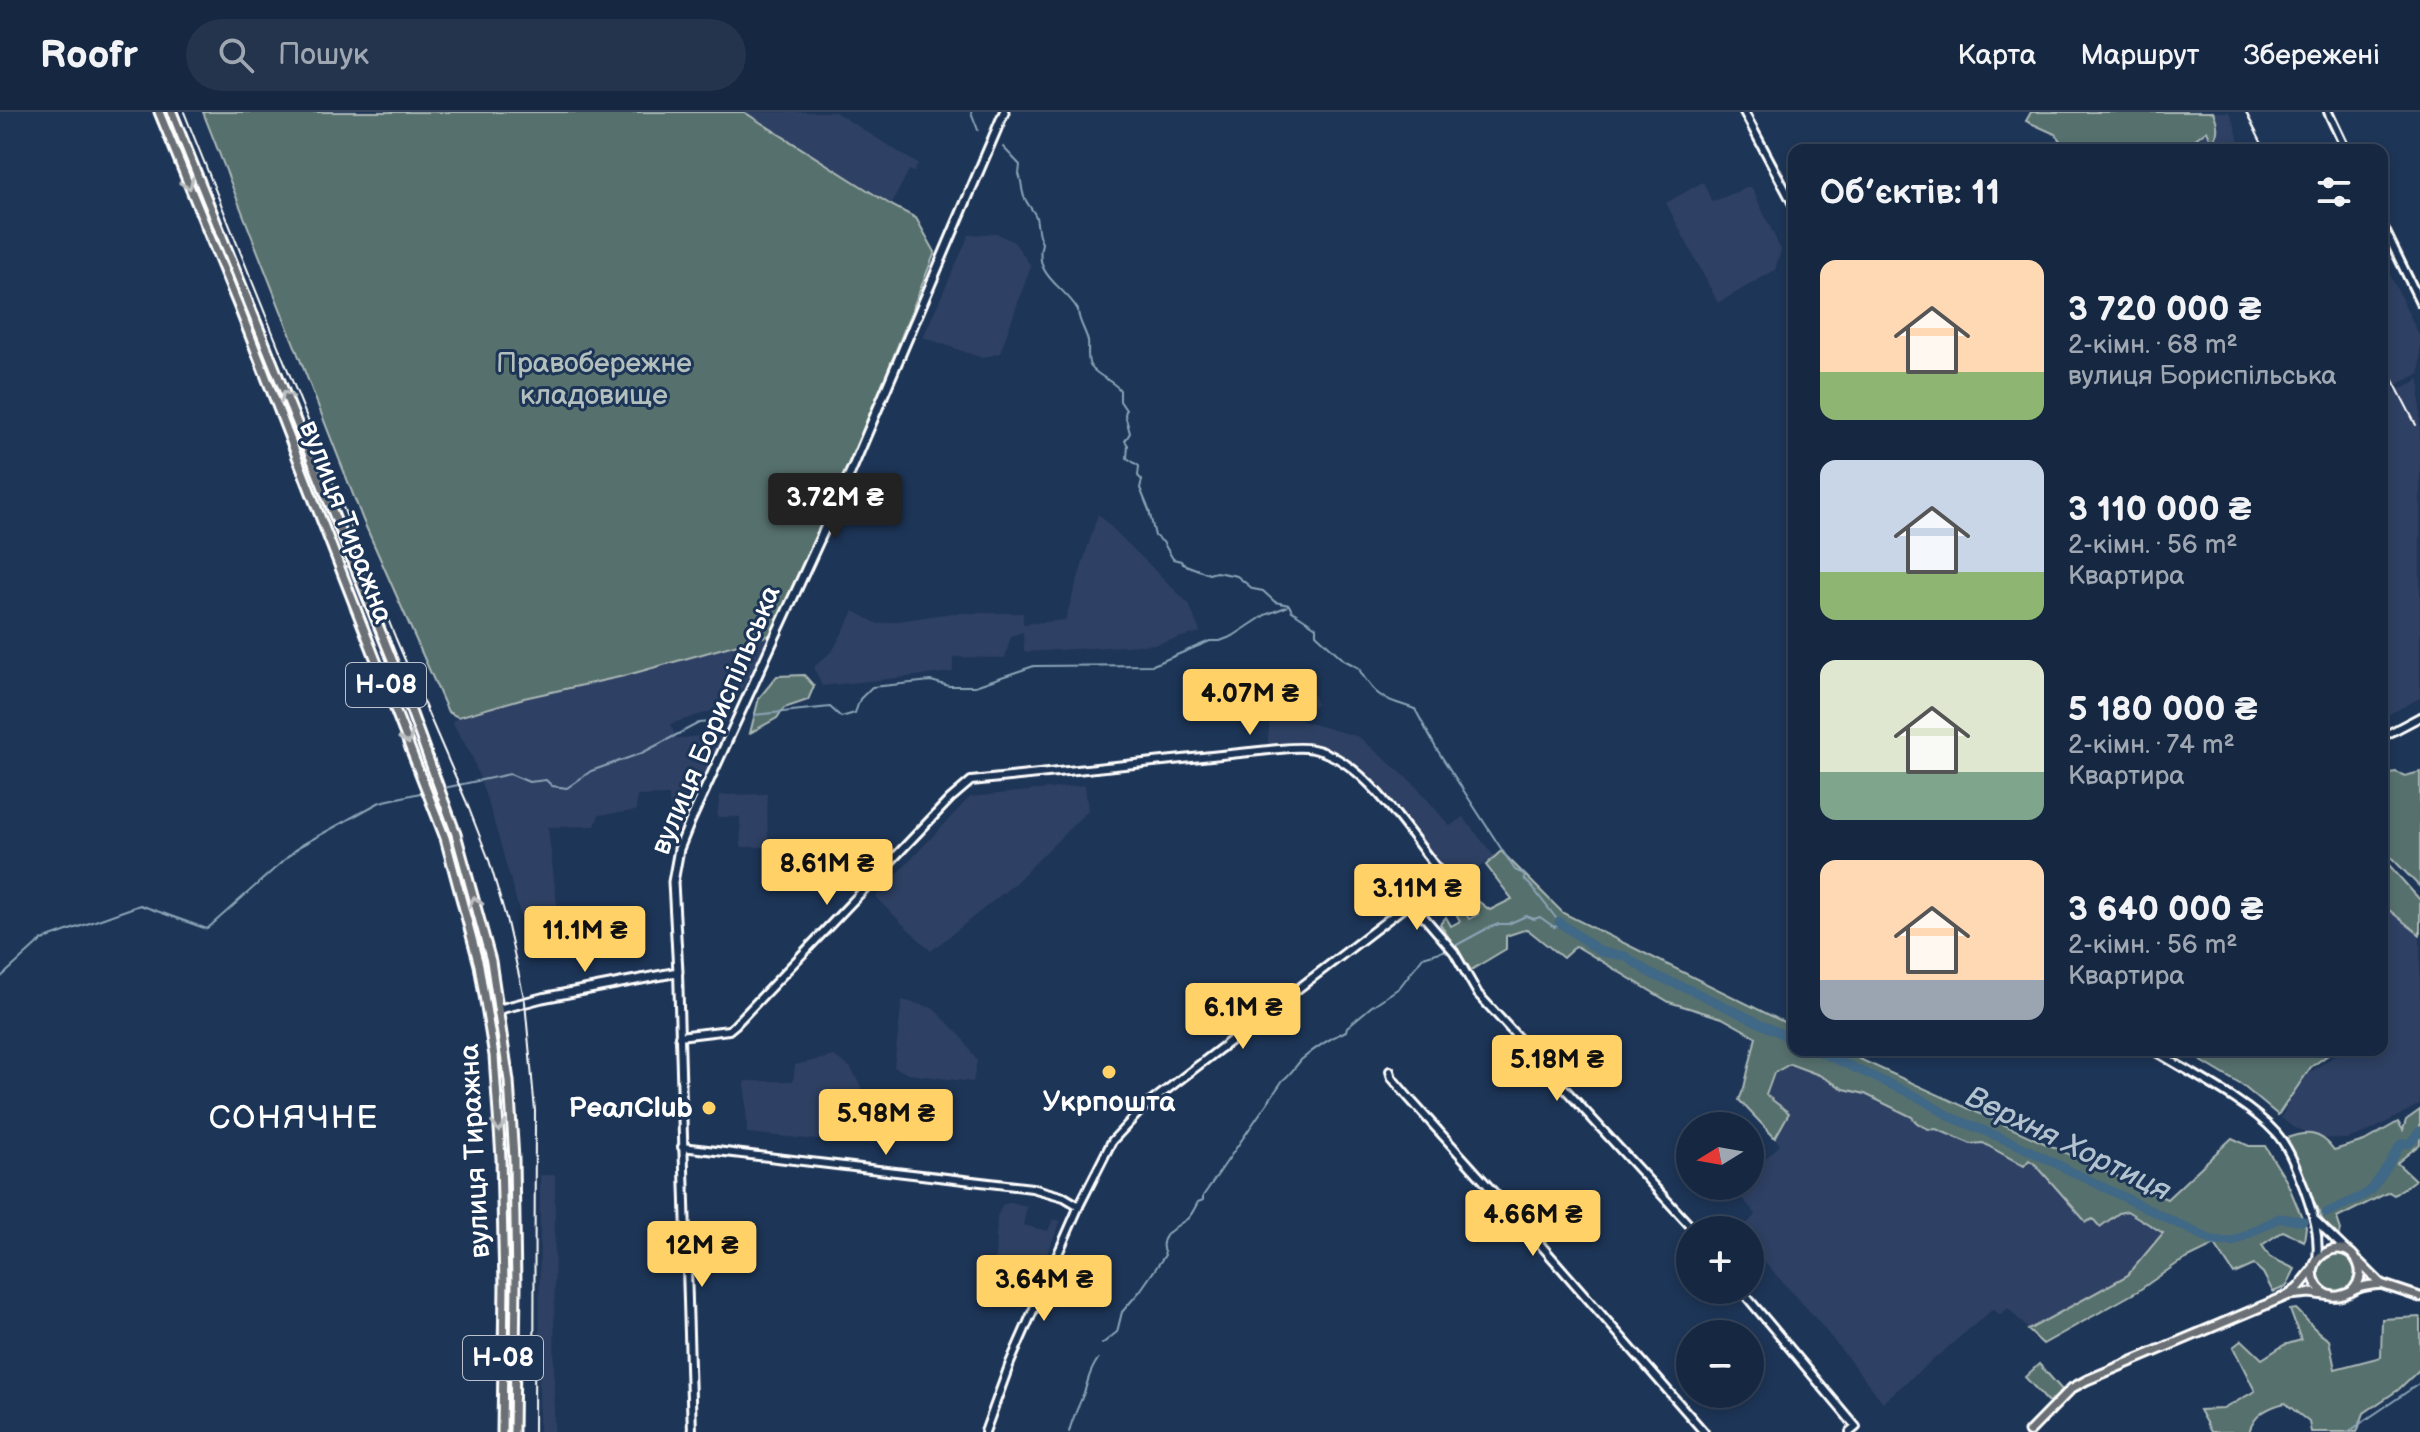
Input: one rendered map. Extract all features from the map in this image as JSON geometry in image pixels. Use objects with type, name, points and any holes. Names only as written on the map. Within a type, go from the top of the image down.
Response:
[{"type":"main road","name":"вулиця Тиражна","points":[[159,112],[238,305],[445,838],[479,965],[494,1056],[501,1158],[504,1284],[502,1432]]},
{"type":"main road","name":"вулиця Тиражна","points":[[172,112],[375,614],[456,834],[491,961],[509,1081],[514,1159],[514,1432]]},
{"type":"main road","name":"вулиця Бориспільська","points":[[678,972],[673,882],[684,835],[852,469],[1004,112]]},
{"type":"main road","points":[[304,481],[317,474]]},
{"type":"main road","points":[[361,621],[375,614]]},
{"type":"main road","points":[[488,1012],[542,998],[678,972]]},
{"type":"main road","points":[[2029,1432],[2072,1388],[2289,1295],[2328,1251],[2347,1251],[2381,1284]]},
{"type":"main road","points":[[2351,1292],[2360,1275],[2355,1257]]},
{"type":"main road","points":[[2315,1264],[2314,1279],[2319,1288],[2332,1296]]},
{"type":"main road","points":[[2289,1295],[2342,1296],[2362,1287],[2381,1284],[2420,1297]]},
{"type":"street","points":[[1744,112],[1788,195]]},
{"type":"street","points":[[2328,112],[2343,144]]},
{"type":"street","points":[[2388,236],[2420,302]]},
{"type":"street","points":[[2388,734],[2420,717]]},
{"type":"street","points":[[679,1036],[729,1030],[735,1025],[950,799],[971,781],[1269,750],[1315,749],[1348,765],[1366,780],[1436,867],[1441,875],[1440,883],[1143,1108],[1112,1141],[1079,1206],[1010,1363],[985,1432]]},
{"type":"street","points":[[1411,902],[1454,952],[1478,994],[1681,1216]]},
{"type":"street","name":"вулиця Бориспільська","points":[[678,972],[692,1432]]},
{"type":"street","points":[[2163,1056],[2252,1111],[2276,1133],[2291,1158],[2316,1221],[2319,1240],[2315,1264]]},
{"type":"street","points":[[1390,1071],[1408,1097],[1704,1432]]},
{"type":"street","points":[[682,1147],[1032,1188],[1064,1197],[1079,1206]]},
{"type":"street","points":[[2316,1221],[2347,1251]]},
{"type":"street","points":[[1752,1304],[1853,1430]]},
{"type":"shaded area","points":[[744,112],[835,112],[918,164],[914,172],[909,170],[891,205]]},
{"type":"shaded area","points":[[2213,112],[2229,112],[2240,144],[2211,144],[2219,125]]},
{"type":"shaded area","points":[[2207,130],[2210,144],[2189,144]]},
{"type":"shaded area","points":[[1703,182],[1712,202],[1751,186],[1781,250],[1775,270],[1718,303],[1666,203]]},
{"type":"shaded area","points":[[996,233],[1014,242],[1031,266],[1000,353],[982,358],[923,337],[969,235]]},
{"type":"shaded area","points":[[2388,270],[2420,337],[2420,373],[2388,389]]},
{"type":"shaded area","points":[[2420,379],[2420,698],[2388,715],[2388,395]]},
{"type":"shaded area","points":[[1098,514],[1189,604],[1200,632],[1157,644],[1024,652],[1023,632],[1011,636],[1005,658],[953,657],[953,672],[822,686],[814,667],[833,650],[854,611],[878,624],[951,613],[1023,613],[1023,624],[1065,620]]},
{"type":"shaded area","points":[[770,635],[734,704],[670,724],[677,739],[724,732],[687,816],[670,813],[669,795],[637,796],[636,811],[599,815],[595,826],[548,827],[560,930],[527,938],[472,756],[452,722],[458,717],[524,698],[624,676]]},
{"type":"shaded area","points":[[1280,676],[1311,688],[1317,705],[1303,712],[1302,721],[1359,737],[1413,783],[1450,826],[1463,817],[1494,856],[1465,878],[1456,864],[1442,872],[1361,770],[1332,753],[1308,745],[1267,749],[1270,717],[1213,720],[1217,701],[1274,687]]},
{"type":"shaded area","points":[[1085,785],[1088,810],[1013,885],[931,951],[877,899],[876,896],[970,797]]},
{"type":"shaded area","points":[[767,794],[768,847],[741,847],[740,817],[717,817],[720,795]]},
{"type":"shaded area","points":[[2388,909],[2420,935],[2420,1104],[2372,1130],[2347,1139],[2322,1138],[2294,1128],[2281,1118],[2296,1087],[2309,1073],[2334,1056],[2388,1056]]},
{"type":"shaded area","points":[[902,1000],[933,1008],[961,1036],[977,1061],[973,1082],[908,1074],[894,1067]]},
{"type":"shaded area","points":[[834,1056],[851,1068],[861,1087],[858,1144],[747,1133],[745,1081],[793,1081],[795,1065]]},
{"type":"shaded area","points":[[1790,1064],[1844,1089],[1865,1094],[1912,1117],[1915,1122],[1971,1144],[1983,1143],[2024,1166],[2028,1160],[2100,1226],[2127,1211],[2164,1234],[2128,1275],[2028,1329],[2008,1308],[2000,1315],[1993,1309],[1883,1402],[1813,1315],[1764,1262],[1764,1216],[1754,1216],[1756,1214],[1744,1200],[1764,1200],[1764,1160],[1780,1145],[1775,1138],[1788,1113],[1766,1096],[1774,1073]]},
{"type":"shaded area","points":[[540,1175],[555,1175],[554,1432],[539,1432]]},
{"type":"shaded area","points":[[1012,1202],[1027,1207],[1023,1225],[1048,1231],[1053,1219],[1061,1221],[1025,1305],[1002,1303],[1004,1297],[1000,1296],[1000,1287],[994,1280],[997,1217],[1002,1205]]},
{"type":"green space","name":"Правобережне кладовище","points":[[203,112],[744,112],[916,218],[935,252],[859,443],[770,635],[624,676],[524,698],[458,717],[448,712],[363,520]]},
{"type":"green space","points":[[2031,112],[2213,112],[2217,131],[2213,144],[2210,144],[2207,130],[2189,144],[2062,144],[2055,134],[2026,121]]},
{"type":"green space","points":[[804,675],[814,686],[808,700],[784,708],[777,718],[750,733],[759,698],[777,676]]},
{"type":"green space","points":[[2396,772],[2405,776],[2420,772],[2420,887],[2388,854],[2388,773]]},
{"type":"green space","points":[[1501,851],[1563,913],[1788,1024],[1788,1056],[1853,1056],[2167,1199],[2232,1138],[2249,1146],[2265,1146],[2287,1182],[2306,1227],[2304,1241],[2283,1231],[2262,1245],[2270,1257],[2295,1269],[2286,1287],[2273,1292],[2263,1273],[2254,1265],[2234,1274],[2215,1245],[2178,1263],[2138,1291],[2043,1344],[2028,1330],[2128,1275],[2163,1233],[2127,1211],[2100,1227],[2093,1219],[2086,1222],[2029,1160],[2024,1166],[1983,1143],[1971,1144],[1936,1129],[1926,1128],[1912,1117],[1865,1094],[1844,1089],[1790,1064],[1774,1073],[1766,1095],[1789,1113],[1775,1138],[1764,1126],[1764,1112],[1750,1112],[1739,1100],[1756,1037],[1722,1018],[1669,1002],[1576,946],[1563,958],[1527,929],[1506,936],[1506,949],[1471,970],[1440,924],[1446,917],[1451,926],[1460,921],[1453,908],[1460,902],[1469,919],[1478,914],[1478,901],[1490,910],[1512,899],[1486,865]]},
{"type":"green space","points":[[2388,864],[2420,900],[2420,935],[2389,910]]},
{"type":"green space","points":[[2193,1056],[2327,1056],[2311,1067],[2278,1115],[2243,1086]]},
{"type":"green space","points":[[2420,1110],[2420,1144],[2397,1163],[2415,1180],[2394,1195],[2389,1192],[2337,1218],[2341,1230],[2338,1238],[2323,1221],[2284,1139],[2312,1134],[2329,1143],[2334,1150],[2364,1141],[2398,1122],[2403,1130],[2406,1120]]},
{"type":"green space","points":[[2337,1252],[2351,1258],[2357,1272],[2351,1286],[2337,1292],[2323,1286],[2317,1272],[2323,1258]]},
{"type":"green space","points":[[2296,1309],[2329,1340],[2335,1369],[2381,1357],[2382,1319],[2420,1317],[2420,1369],[2398,1390],[2364,1413],[2357,1432],[2311,1432],[2309,1422],[2285,1403],[2263,1412],[2254,1420],[2249,1432],[2211,1432],[2199,1410],[2223,1409],[2255,1391],[2233,1347],[2242,1340],[2262,1359],[2284,1345],[2301,1340],[2290,1310]]},
{"type":"green space","points":[[2039,1364],[2063,1391],[2049,1403],[2025,1377]]},
{"type":"waterway","points":[[971,112],[978,130]]},
{"type":"waterway","points":[[1003,147],[1020,165],[1023,193],[1036,217],[1042,243],[1040,255],[1046,273],[1078,310],[1088,341],[1089,365],[1120,390],[1120,401],[1126,410],[1130,433],[1125,441],[1128,445],[1127,458],[1139,466],[1140,488],[1155,536],[1163,542],[1173,559],[1209,574],[1216,572],[1237,576],[1275,602],[1289,605],[1292,611],[1316,627],[1316,634],[1344,660],[1359,668],[1374,690],[1389,700],[1415,709],[1436,748],[1515,870],[1524,874],[1525,880],[1559,922]]},
{"type":"waterway","points":[[754,715],[830,707],[841,717],[855,713],[860,699],[872,687],[931,681],[949,686],[975,686],[1034,666],[1153,665],[1210,641],[1233,636],[1265,615],[1286,607]]},
{"type":"waterway","points":[[444,788],[510,774],[529,782],[546,780],[552,786],[567,788],[591,771],[642,753],[699,723],[724,721]]},
{"type":"waterway","points":[[0,978],[42,940],[140,905],[207,929],[300,846],[380,802],[438,789]]},
{"type":"waterway","points":[[1453,947],[1488,928],[1526,916],[1534,919],[1540,917],[1554,927],[1562,924]]},
{"type":"waterway","name":"Верхня Хортиця","points":[[1559,922],[1601,952],[1625,956],[1653,975],[1788,1037]]},
{"type":"waterway","points":[[1102,1344],[1117,1332],[1122,1312],[1165,1255],[1165,1238],[1203,1200],[1283,1080],[1306,1056],[1346,1031],[1372,1006],[1399,988],[1423,957],[1447,950]]},
{"type":"waterway","name":"Верхня Хортиця","points":[[1828,1056],[2213,1241],[2233,1242],[2279,1218],[2303,1221]]},
{"type":"waterway","name":"Верхня Хортиця","points":[[2328,1212],[2371,1190],[2401,1144],[2410,1143],[2420,1131]]},
{"type":"waterway","points":[[1069,1432],[1098,1359]]},
{"type":"waterway","points":[[2348,1432],[2420,1383]]},
{"type":"railway","points":[[184,112],[396,639],[466,801],[489,860],[506,918],[525,1002],[535,1111],[534,1432]]},
{"type":"railway","points":[[2246,112],[2262,144]]},
{"type":"railway","points":[[2388,371],[2416,425]]},
{"type":"place","name":"Укрпошта","points":[[1109,1072]]},
{"type":"place","name":"РеалClub","points":[[709,1108]]},
{"type":"district","name":"СОНЯЧНЕ","points":[[294,1118]]}]
